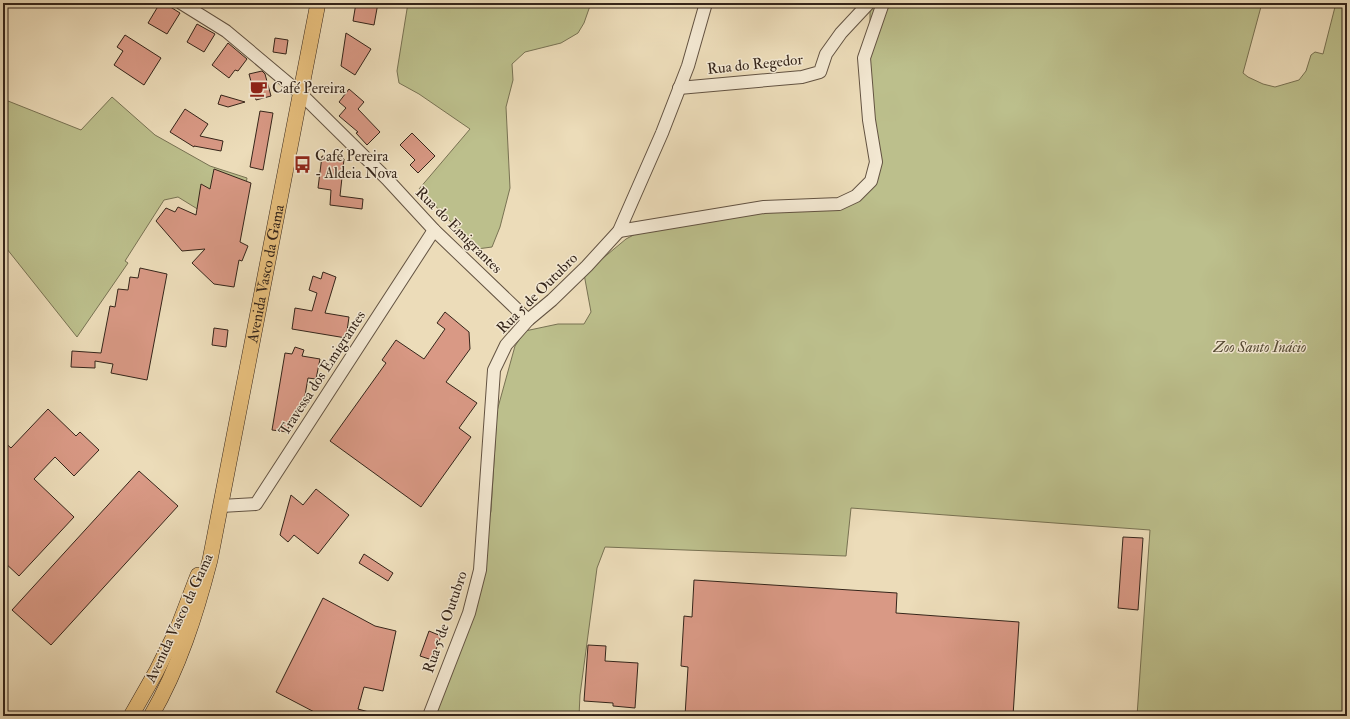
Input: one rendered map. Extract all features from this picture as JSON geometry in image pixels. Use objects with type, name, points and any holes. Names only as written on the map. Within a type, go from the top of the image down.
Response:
[{"type":"main road","name":"Avenida Vasco da Gama","points":[[151,716],[162,698],[200,601],[210,560],[318,3]]},
{"type":"main road","name":"Avenida Vasco da Gama","points":[[132,714],[156,672],[177,630],[198,574],[213,545]]},
{"type":"main road","points":[[158,716],[191,646],[200,601]]},
{"type":"street","name":"Rua do Emigrantes","points":[[181,3],[226,31],[301,94],[387,179],[434,230],[528,320]]},
{"type":"street","name":"Rua 5 de Outubro","points":[[429,716],[469,613],[480,570],[494,370],[506,346],[528,320],[552,300],[587,266],[619,231],[680,88],[688,66],[706,3]]},
{"type":"street","name":"Rua do Regedor","points":[[680,88],[802,77],[820,72],[826,54],[841,34],[869,3]]},
{"type":"street","points":[[619,231],[764,207],[839,204],[856,196],[871,181],[876,162],[869,120],[864,58],[882,3]]},
{"type":"street","name":"Travessa dos Emigrantes","points":[[221,506],[256,504],[434,230]]},
{"type":"green space","points":[[408,3],[591,3],[584,23],[578,33],[561,43],[525,52],[512,64],[513,80],[506,107],[510,188],[500,227],[492,247],[477,249],[419,189],[470,129],[419,94],[399,83],[397,71]]},
{"type":"green space","name":"Zoo Santo Inácio","points":[[870,3],[1262,3],[1243,73],[1263,84],[1275,87],[1299,80],[1306,71],[1311,55],[1315,52],[1323,54],[1336,3],[1347,3],[1347,716],[1137,716],[1150,530],[851,508],[846,556],[605,547],[597,568],[580,695],[579,716],[423,716],[473,587],[491,511],[497,411],[515,346],[525,331],[558,324],[584,324],[591,312],[584,274],[626,239],[662,220],[835,199],[858,191],[874,168],[870,69]]},
{"type":"green space","points":[[112,97],[155,135],[210,166],[247,178],[238,234],[178,197],[164,200],[125,261],[128,263],[77,337],[3,244],[3,99],[81,130]]},
{"type":"building","points":[[160,3],[164,3],[180,13],[167,34],[148,23]]},
{"type":"building","points":[[356,3],[378,3],[374,25],[353,21]]},
{"type":"building","points":[[197,24],[215,34],[204,52],[187,42]]},
{"type":"building","points":[[346,33],[371,49],[355,75],[341,66]]},
{"type":"building","points":[[125,35],[161,58],[144,85],[114,65],[123,51],[117,47]]},
{"type":"building","points":[[275,38],[288,40],[286,54],[273,52]]},
{"type":"building","points":[[228,43],[247,59],[238,71],[235,70],[229,78],[212,65]]},
{"type":"building","points":[[262,71],[265,74],[271,96],[256,100],[249,74]]},
{"type":"building","points":[[349,89],[364,102],[358,109],[380,132],[367,145],[356,133],[358,132],[339,116],[346,108],[339,102]]},
{"type":"building","points":[[221,95],[245,102],[228,107],[218,104]]},
{"type":"building","points":[[185,109],[208,124],[200,136],[223,141],[221,151],[194,147],[170,132]]},
{"type":"building","points":[[260,111],[273,113],[263,170],[250,167]]},
{"type":"building","points":[[412,133],[435,156],[418,173],[410,165],[415,160],[400,145]]},
{"type":"building","points":[[322,156],[344,159],[340,196],[363,199],[362,209],[330,205],[331,190],[318,188]]},
{"type":"building","points":[[214,169],[251,183],[240,242],[248,246],[242,261],[239,260],[234,287],[214,284],[192,263],[205,249],[182,251],[156,221],[166,208],[175,212],[178,207],[196,215],[201,184],[210,189]]},
{"type":"building","points":[[140,268],[167,274],[147,380],[111,373],[113,364],[95,361],[95,368],[71,367],[72,351],[101,353],[110,306],[115,307],[118,289],[128,290],[130,277],[138,278]]},
{"type":"building","points":[[323,272],[336,277],[325,313],[349,317],[346,338],[292,329],[295,308],[312,311],[317,293],[309,290],[313,276],[321,279]]},
{"type":"building","points":[[445,312],[469,332],[470,349],[446,382],[477,403],[459,428],[471,437],[421,507],[330,441],[386,363],[382,360],[396,340],[424,359],[445,329],[437,323]]},
{"type":"building","points":[[214,328],[228,330],[226,347],[212,345]]},
{"type":"building","points":[[295,347],[304,350],[302,356],[320,359],[316,379],[308,378],[303,407],[298,406],[295,420],[290,419],[288,432],[272,430],[285,353],[292,354]]},
{"type":"building","points":[[48,409],[76,436],[80,432],[99,450],[74,476],[55,457],[34,479],[74,517],[19,576],[3,561],[3,441],[11,448]]},
{"type":"building","points":[[139,471],[178,506],[51,645],[12,610]]},
{"type":"building","points":[[316,489],[349,515],[318,554],[294,535],[288,542],[280,535],[291,495],[303,505]]},
{"type":"building","points":[[1123,537],[1143,538],[1138,610],[1118,608]]},
{"type":"building","points":[[364,554],[393,573],[388,581],[359,563]]},
{"type":"building","points":[[694,580],[897,593],[896,613],[1019,622],[1013,716],[927,716],[889,712],[889,716],[685,716],[688,667],[681,666],[684,616],[692,617]]},
{"type":"building","points":[[323,598],[375,626],[396,631],[383,691],[364,687],[358,709],[376,714],[375,716],[322,716],[276,692]]},
{"type":"building","points":[[429,631],[441,636],[432,660],[420,656]]},
{"type":"building","points":[[588,645],[606,646],[605,661],[638,663],[635,708],[613,706],[613,703],[584,701]]},
{"type":"place","name":"Café Pereira","points":[[259,88]]},
{"type":"place","name":"Café Pereira - Aldeia Nova","points":[[302,165]]}]
